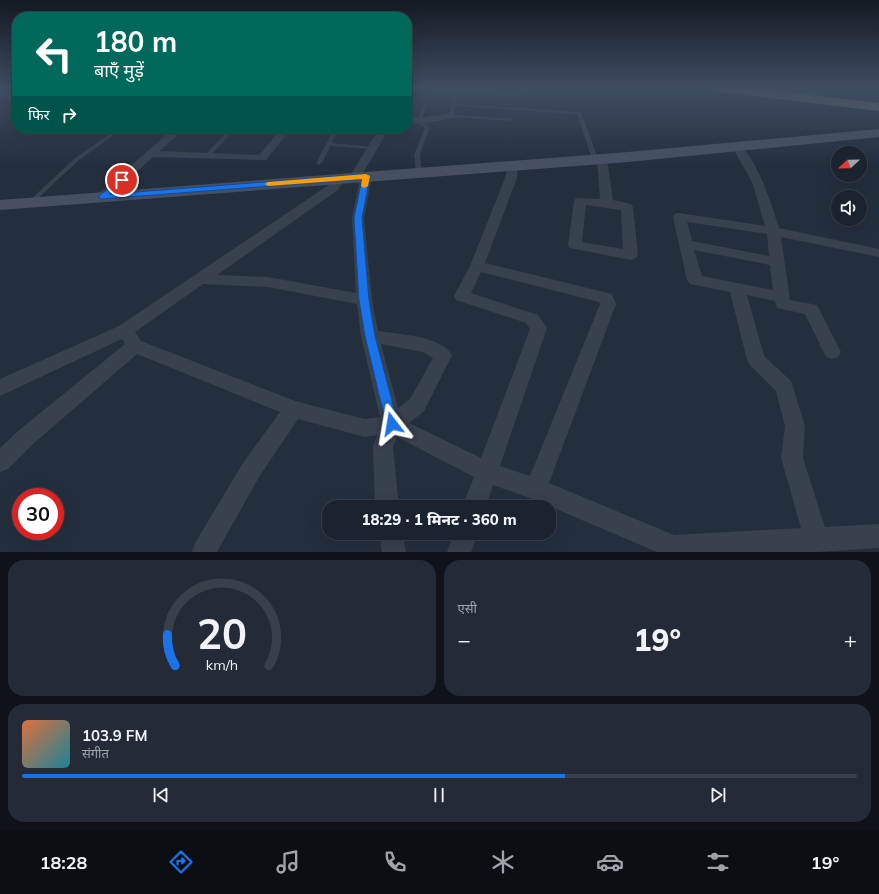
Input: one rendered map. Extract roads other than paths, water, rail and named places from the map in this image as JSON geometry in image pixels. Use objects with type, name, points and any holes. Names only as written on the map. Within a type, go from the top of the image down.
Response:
[{"type":"main road","points":[[0,205],[598,159],[879,133]]},
{"type":"street","points":[[412,120],[420,121],[451,116]]},
{"type":"street","points":[[102,197],[173,134]]},
{"type":"street","points":[[151,154],[262,158],[283,134]]},
{"type":"street","points":[[0,462],[130,338],[202,279],[334,187],[354,177],[381,134]]},
{"type":"street","points":[[735,147],[739,150],[758,182],[773,231],[783,304],[810,309],[832,352]]},
{"type":"street","points":[[598,159],[607,203]]},
{"type":"street","points":[[476,500],[539,328],[532,319],[462,296],[477,266],[511,178],[512,165]]},
{"type":"street","points":[[354,177],[364,300],[370,336],[392,424],[383,447],[387,500]]},
{"type":"street","points":[[580,200],[607,203],[627,206],[631,255],[575,245],[580,200]]},
{"type":"street","points":[[782,297],[695,280],[679,217],[773,231],[879,253]]},
{"type":"street","points":[[686,244],[777,262]]},
{"type":"street","points":[[477,266],[606,298],[608,304],[536,489]]},
{"type":"street","points":[[202,279],[268,282],[364,300]]},
{"type":"street","points":[[737,288],[756,360],[784,387],[796,426],[792,458],[817,540]]},
{"type":"street","points":[[0,388],[130,338],[294,409],[365,428],[392,424],[417,405],[443,354],[427,346],[370,336]]},
{"type":"street","points":[[204,552],[251,470],[294,409]]},
{"type":"street","points":[[392,424],[486,472],[536,489],[677,549],[879,536]]},
{"type":"street","points":[[392,540],[394,552]]},
{"type":"street","points":[[459,552],[463,540]]},
{"type":"lane","points":[[418,172],[417,155],[427,128],[420,121],[423,114]]},
{"type":"lane","points":[[576,114],[579,114],[598,159]]},
{"type":"lane","points":[[451,116],[512,120]]},
{"type":"lane","points":[[31,202],[77,159],[113,134]]},
{"type":"lane","points":[[207,156],[228,134]]},
{"type":"lane","points":[[318,163],[334,134]]},
{"type":"lane","points":[[329,144],[373,148]]}]
